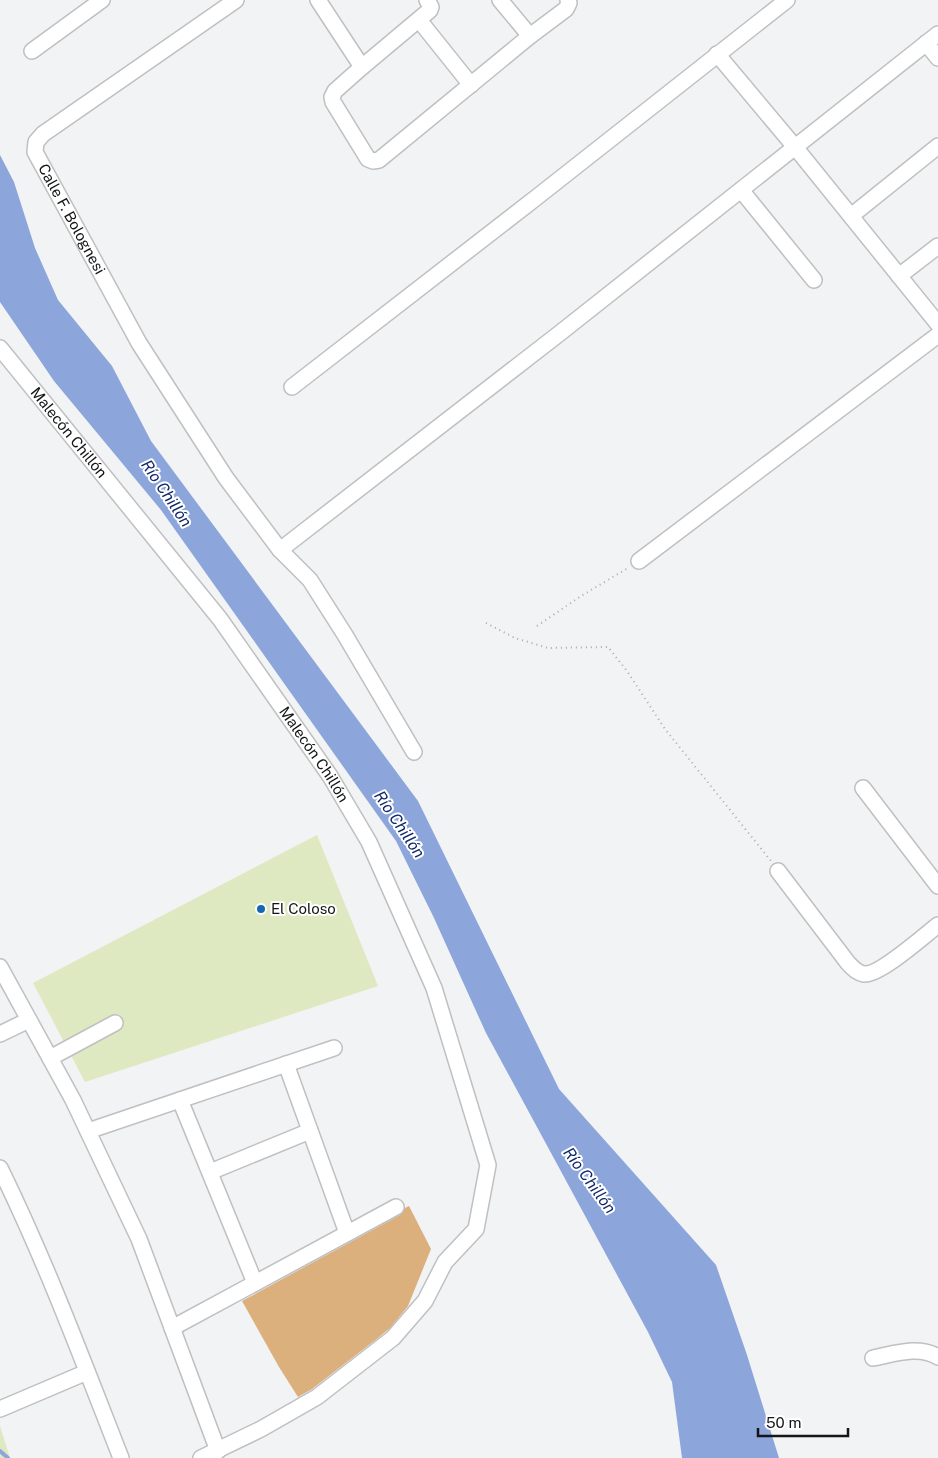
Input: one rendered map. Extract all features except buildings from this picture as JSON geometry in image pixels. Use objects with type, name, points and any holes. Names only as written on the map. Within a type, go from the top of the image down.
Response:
[{"type":"street","points":[[32,51],[102,0]]},
{"type":"street","name":"Calle F. Bolognesi","points":[[236,0],[43,134],[36,142],[35,152],[139,343],[226,478],[280,550]]},
{"type":"street","points":[[318,0],[362,67]]},
{"type":"street","points":[[426,0],[431,7],[430,10],[362,67],[332,97],[333,102],[368,159],[373,161],[379,160],[530,36],[566,9],[568,0]]},
{"type":"street","points":[[500,0],[530,36]]},
{"type":"street","points":[[292,387],[537,198],[787,0]]},
{"type":"street","points":[[419,20],[471,85]]},
{"type":"street","points":[[414,752],[310,580],[280,550],[560,333],[932,38],[938,58]]},
{"type":"street","points":[[717,54],[938,324]]},
{"type":"street","points":[[851,216],[938,146]]},
{"type":"street","points":[[741,190],[814,280]]},
{"type":"street","points":[[900,276],[938,246]]},
{"type":"street","points":[[639,561],[938,335]]},
{"type":"street","name":"Malecón Chillón","points":[[0,348],[220,619],[330,776],[369,842],[434,988],[488,1164],[476,1229],[445,1262],[425,1301],[393,1338],[317,1397],[261,1430],[218,1451]]},
{"type":"street","points":[[863,788],[938,886]]},
{"type":"street","points":[[778,871],[848,964],[856,971],[865,974],[879,970],[938,925]]},
{"type":"street","points":[[0,968],[73,1100],[139,1239],[218,1451],[201,1458]]},
{"type":"street","points":[[0,1034],[29,1020]]},
{"type":"street","points":[[50,1058],[115,1023]]},
{"type":"street","points":[[88,1131],[334,1048]]},
{"type":"street","points":[[286,1064],[346,1233]]},
{"type":"street","points":[[180,1100],[255,1283]]},
{"type":"street","points":[[210,1172],[310,1131]]},
{"type":"street","points":[[0,1168],[17,1204],[121,1458]]},
{"type":"street","points":[[172,1328],[396,1207]]},
{"type":"street","points":[[873,1358],[915,1351],[928,1352],[938,1357]]},
{"type":"street","points":[[0,1409],[87,1372]]},
{"type":"path","points":[[537,626],[581,596],[639,561]]},
{"type":"path","points":[[486,623],[515,638],[548,648],[608,647],[627,671],[666,729],[778,871]]},
{"type":"green space","name":"El Coloso","points":[[317,835],[378,986],[85,1082],[33,983]]},
{"type":"green space","points":[[0,1426],[10,1458],[0,1458]]},
{"type":"water","name":"Río Chillón","points":[[0,155],[14,182],[35,248],[58,300],[112,366],[151,441],[418,801],[559,1089],[716,1265],[747,1355],[779,1458],[682,1458],[672,1382],[648,1332],[486,1033],[434,918],[396,841],[161,510],[54,381],[0,302]]},
{"type":"waterway","points":[[0,1451],[8,1458]]},
{"type":"place","name":"El Coloso","points":[[261,909]]}]
